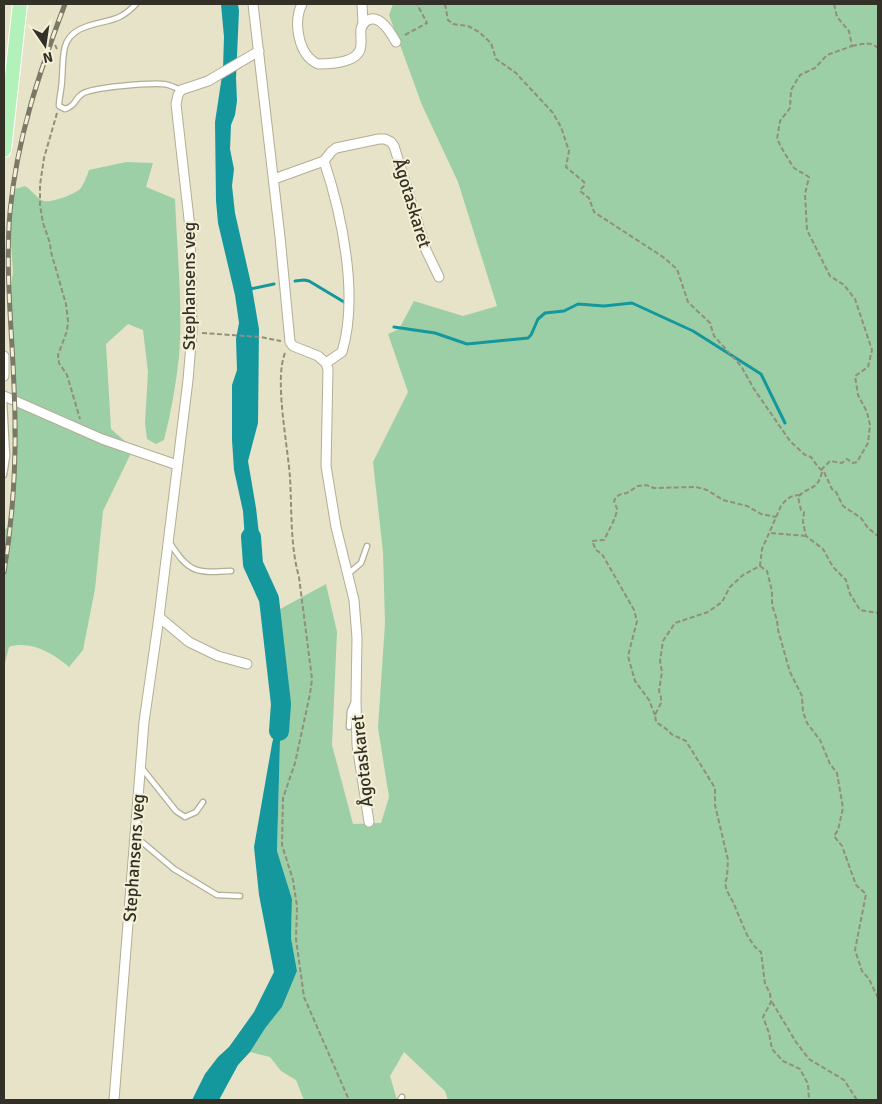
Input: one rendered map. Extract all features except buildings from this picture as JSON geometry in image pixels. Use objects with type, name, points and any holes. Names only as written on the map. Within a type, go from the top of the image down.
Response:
[{"type":"main road","points":[[4,150],[8,74],[20,4]]},
{"type":"street","points":[[253,4],[274,179],[290,342],[293,346],[318,356],[326,363],[342,352],[349,308],[343,231],[335,194],[324,161]]},
{"type":"street","points":[[302,4],[297,20],[303,48],[307,56],[318,64],[353,58],[359,52],[363,24],[362,4]]},
{"type":"street","points":[[363,24],[370,19],[377,19],[382,22],[396,42]]},
{"type":"street","points":[[181,90],[208,81],[258,51]]},
{"type":"street","name":"Stephansens veg","points":[[114,1100],[145,709],[159,617],[188,380],[192,332],[191,242],[176,104],[181,90]]},
{"type":"street","name":"Ågotaskaret","points":[[274,179],[324,161],[330,152],[336,148],[379,139],[391,142],[399,160],[426,250],[439,277]]},
{"type":"street","points":[[4,356],[4,376]]},
{"type":"street","name":"Ågotaskaret","points":[[326,363],[328,374],[326,466],[336,527],[354,600],[357,638],[357,745],[369,822]]},
{"type":"street","points":[[4,396],[81,430],[177,465]]},
{"type":"street","points":[[159,617],[189,642],[218,656],[248,664]]},
{"type":"lane","points":[[136,4],[119,18],[87,26],[71,34],[65,43],[62,59],[59,106],[65,109],[72,106],[83,93],[106,88],[164,83],[181,90]]},
{"type":"lane","points":[[4,401],[7,456],[4,475]]},
{"type":"lane","points":[[168,540],[187,567],[200,571],[231,572]]},
{"type":"lane","points":[[348,574],[361,562],[367,546]]},
{"type":"lane","name":"Ågotaskaret","points":[[349,727],[351,707],[356,700]]},
{"type":"lane","points":[[140,766],[176,811],[185,816],[196,812],[203,802]]},
{"type":"lane","points":[[135,839],[142,842],[174,869],[217,895],[240,896]]},
{"type":"path","points":[[408,34],[427,23],[417,4]]},
{"type":"path","points":[[445,4],[448,20],[453,24],[468,26],[479,32],[490,43],[496,59],[516,73],[554,113],[569,151],[566,168],[577,174],[584,182],[585,185],[580,191],[589,198],[594,212],[663,257],[677,269],[688,302],[710,323],[714,336],[741,366],[754,389],[790,441],[805,455],[812,457],[822,470],[832,489],[836,492],[843,506],[860,518],[878,536]]},
{"type":"path","points":[[834,4],[838,18],[848,31],[852,46]]},
{"type":"path","points":[[760,566],[762,548],[781,506],[794,495],[800,495],[815,487],[820,481],[822,470],[830,461],[842,463],[847,459],[853,463],[857,462],[868,443],[870,426],[867,412],[858,395],[855,376],[868,367],[872,350],[855,299],[844,285],[830,276],[807,230],[805,194],[809,177],[794,168],[778,139],[780,121],[790,108],[791,90],[800,75],[815,68],[827,55],[852,46],[866,43],[878,48]]},
{"type":"path","points":[[59,106],[44,158],[40,185],[40,205],[43,223],[66,304],[67,331],[58,355],[80,413],[81,430]]},
{"type":"path","points":[[192,332],[260,337],[290,342],[282,362],[282,395],[290,478],[294,561],[299,577],[312,679],[294,763],[283,798],[282,845],[293,880],[297,906],[296,939],[304,997],[349,1100]]},
{"type":"path","points":[[820,481],[828,482]]},
{"type":"path","points":[[776,517],[761,514],[747,506],[723,500],[707,490],[696,487],[654,488],[646,485],[638,486],[616,498],[614,501],[617,510],[613,524],[606,533],[606,538],[600,541],[592,541],[596,550],[602,554],[634,610],[637,621],[628,656],[635,681],[649,700],[656,722],[671,734],[686,741],[716,788],[715,805],[728,860],[725,883],[727,891],[734,902],[746,935],[761,952],[765,984],[770,993],[771,1002],[796,1042],[810,1059],[844,1080],[857,1100]]},
{"type":"path","points":[[800,495],[798,497],[801,510],[805,516],[803,522],[806,536]]},
{"type":"path","points":[[770,532],[806,536],[823,548],[832,568],[846,580],[850,594],[860,610],[878,613]]},
{"type":"path","points":[[655,715],[661,703],[659,691],[663,641],[675,623],[708,612],[722,602],[730,587],[743,575],[760,566]]},
{"type":"path","points":[[760,566],[767,571],[778,630],[790,672],[802,696],[803,712],[807,723],[820,740],[830,764],[837,773],[843,808],[838,830],[834,836],[842,846],[856,885],[866,894],[855,950],[862,971],[870,979],[878,998]]},
{"type":"path","points":[[771,1002],[763,1017],[769,1032],[772,1049],[784,1061],[800,1069],[808,1084],[809,1100]]},
{"type":"green space","points":[[393,4],[878,4],[878,1100],[448,1100],[445,1091],[404,1052],[390,1076],[397,1100],[304,1100],[296,1080],[281,1071],[270,1057],[250,1052],[282,1007],[297,971],[291,938],[292,899],[277,851],[281,704],[271,614],[326,584],[337,632],[332,745],[353,824],[381,823],[389,797],[378,728],[385,623],[383,552],[373,462],[408,392],[388,334],[399,329],[414,301],[463,316],[497,306],[458,182],[422,105],[389,15]]},
{"type":"green space","points":[[126,162],[153,163],[146,187],[175,199],[180,338],[179,357],[167,430],[164,440],[156,444],[147,439],[145,423],[148,372],[143,330],[128,324],[106,344],[111,429],[135,450],[133,449],[103,511],[95,589],[83,650],[69,667],[41,649],[17,645],[9,647],[4,667],[4,530],[12,518],[10,500],[15,463],[12,429],[17,402],[9,299],[13,272],[10,231],[12,193],[15,189],[25,186],[44,201],[57,199],[74,193],[81,188],[89,170]]},
{"type":"water","points":[[221,4],[238,4],[239,11],[236,78],[237,101],[231,125],[230,149],[234,169],[232,186],[235,213],[259,329],[258,423],[248,461],[261,551],[253,564],[247,553],[243,511],[234,470],[232,440],[232,385],[237,370],[236,339],[239,323],[235,295],[218,223],[216,201],[215,122],[223,69],[224,37]]},
{"type":"water","points":[[281,704],[277,851],[292,899],[291,938],[297,971],[282,1007],[250,1052],[238,1065],[219,1100],[192,1100],[205,1074],[218,1057],[229,1047],[254,1012],[274,972],[259,895],[254,847]]},
{"type":"waterway","points":[[295,281],[309,281],[344,302]]},
{"type":"waterway","points":[[250,289],[274,284]]},
{"type":"waterway","points":[[394,327],[435,333],[467,344],[528,338],[538,319],[545,313],[564,311],[578,304],[604,306],[632,303],[693,331],[761,374],[785,423]]},
{"type":"waterway","points":[[251,537],[253,564],[269,599],[281,704],[279,731]]},
{"type":"railway","points":[[4,572],[10,526],[15,457],[15,410],[9,278],[10,212],[18,158],[30,106],[65,4]]}]
